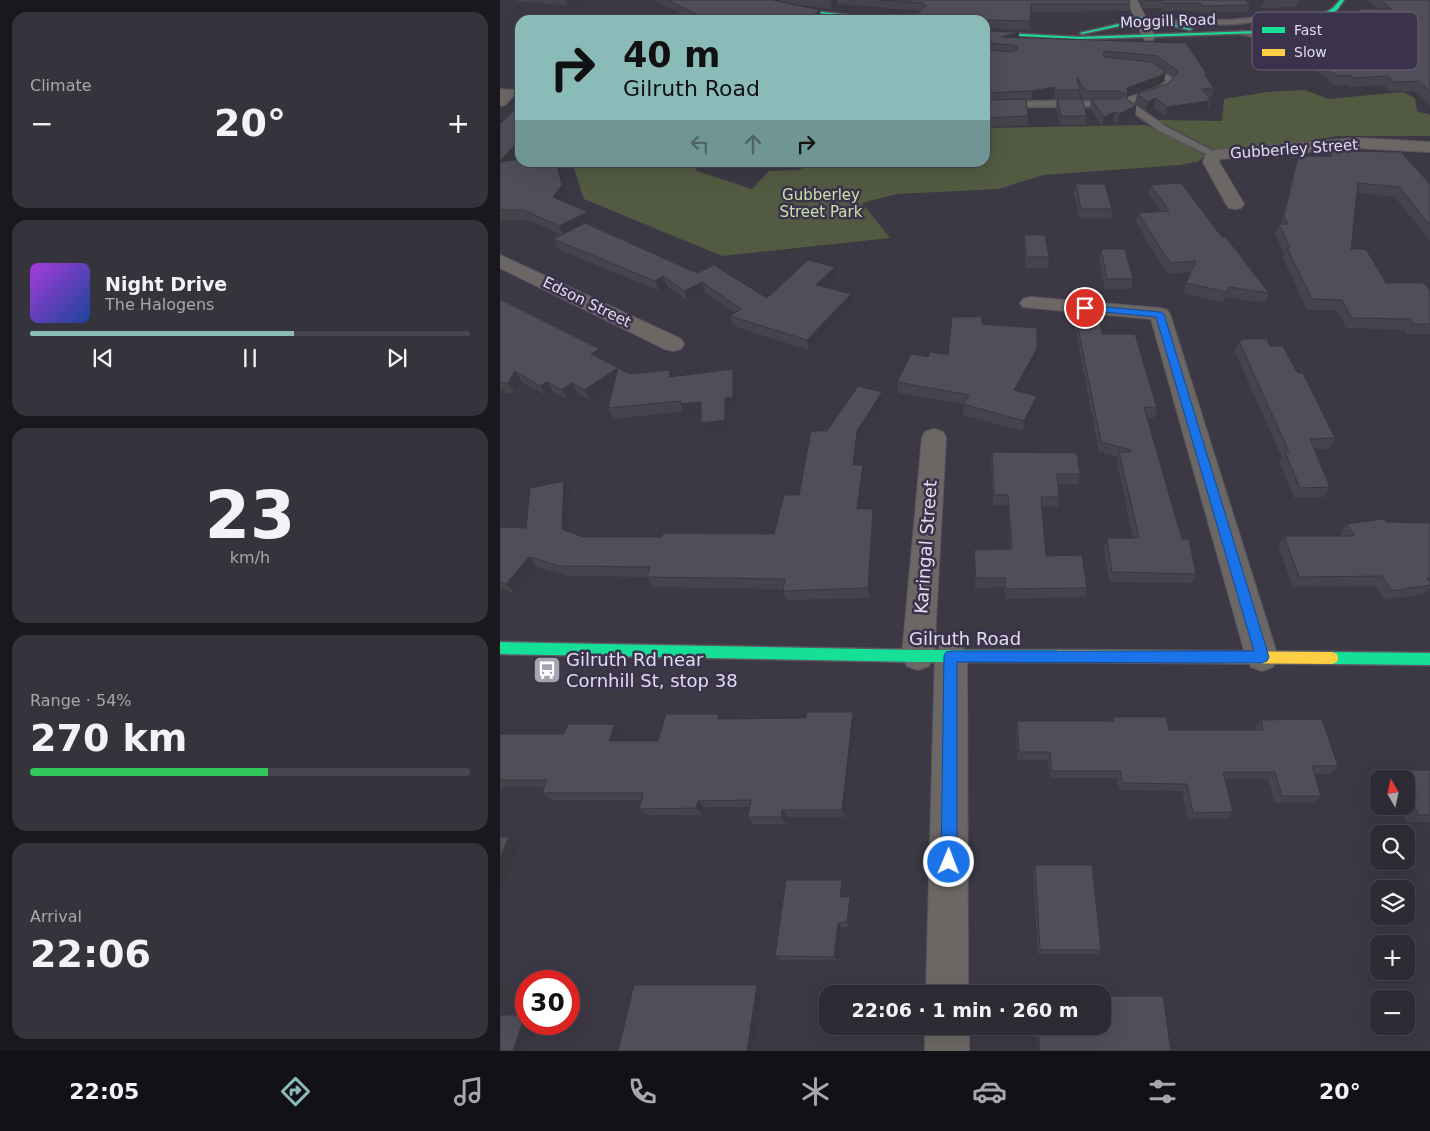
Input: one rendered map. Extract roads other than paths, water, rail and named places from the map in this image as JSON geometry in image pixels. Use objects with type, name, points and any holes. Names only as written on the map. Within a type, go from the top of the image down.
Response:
[{"type":"main road","name":"Moggill Road","points":[[1314,12],[1329,0]]},
{"type":"main road","name":"Moggill Road","points":[[1332,12],[1342,0]]},
{"type":"main road","points":[[754,2],[803,15]]},
{"type":"main road","points":[[754,2],[805,12],[835,15]]},
{"type":"main road","points":[[1144,26],[1164,23],[1190,29]]},
{"type":"main road","name":"Moggill Road","points":[[990,28],[1082,33],[1144,26],[1190,29],[1252,25]]},
{"type":"main road","name":"Moggill Road","points":[[990,33],[1072,38],[1144,26],[1241,34],[1252,33]]},
{"type":"main road","name":"Gilruth Road","points":[[500,648],[934,656],[1262,657],[1430,660]]},
{"type":"street","points":[[1132,0],[1144,26]]},
{"type":"street","points":[[500,93],[509,93],[500,102]]},
{"type":"street","name":"Gubberley Street","points":[[1235,204],[1211,162],[1212,158],[1216,156],[1356,143],[1430,147]]},
{"type":"street","name":"Edson Street","points":[[500,261],[673,344]]},
{"type":"street","points":[[1030,303],[1160,314],[1262,657]]},
{"type":"street","name":"Karingal Street","points":[[934,438],[934,656],[947,985]]},
{"type":"street","points":[[947,1035],[947,1051]]},
{"type":"lane","name":"Moggill Road","points":[[1164,23],[1252,20]]},
{"type":"lane","points":[[990,105],[1123,103],[1162,89],[1171,81],[1153,67],[1143,66]]},
{"type":"lane","points":[[1123,103],[1163,129],[1216,156]]},
{"type":"place","name":"Gilruth Rd near Cornhill St, stop 38","points":[[547,670]]},
{"type":"park label","name":"Gubberley Street Park","points":[[821,204]]}]
